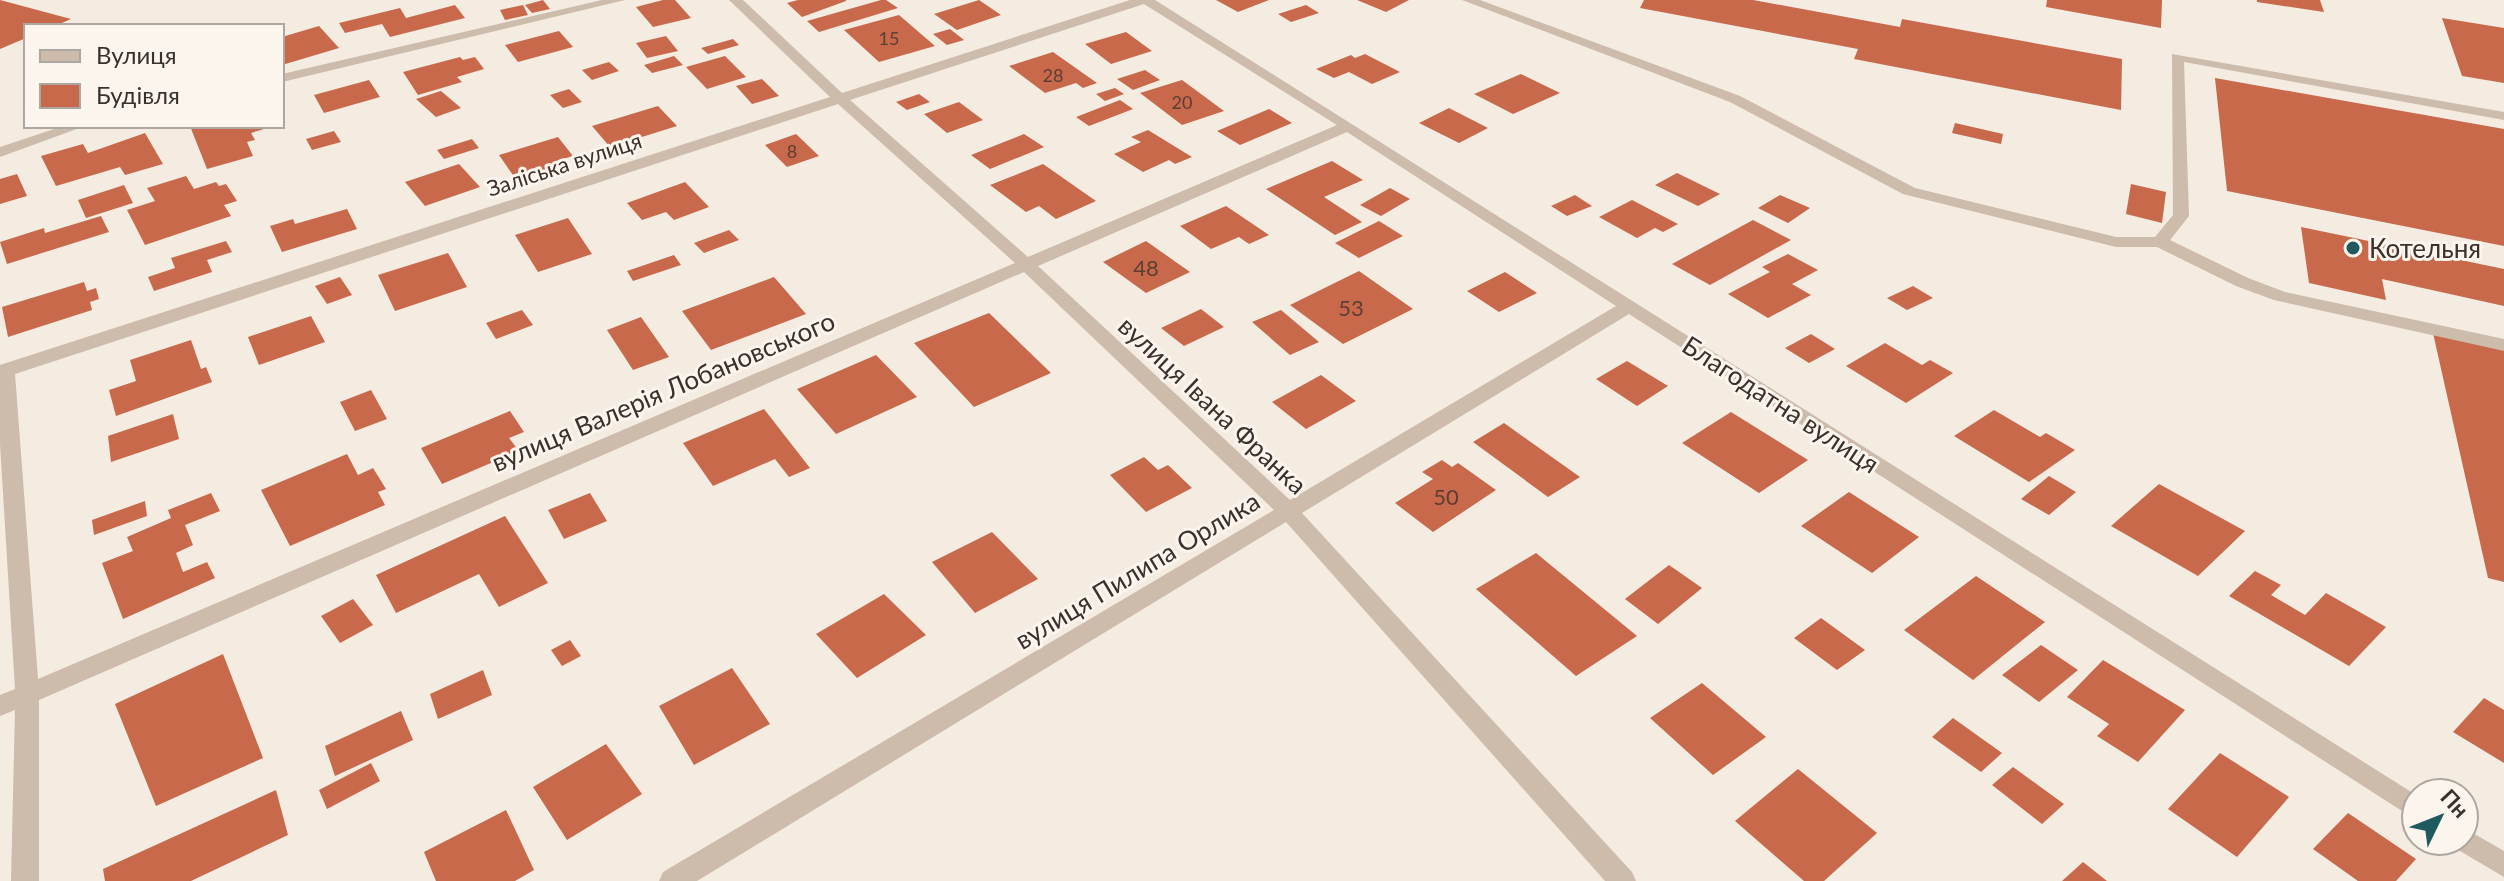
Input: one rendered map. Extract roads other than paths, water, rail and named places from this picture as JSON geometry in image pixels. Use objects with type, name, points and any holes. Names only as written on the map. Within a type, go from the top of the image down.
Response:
[{"type":"street","points":[[284,78],[619,0]]},
{"type":"street","name":"вулиця Івана Франка","points":[[735,0],[838,97],[1025,263],[1288,511],[1622,881]]},
{"type":"street","name":"Заліська вулиця","points":[[3,371],[1144,0]]},
{"type":"street","name":"Благодатна вулиця","points":[[1144,0],[1348,126],[2400,799]]},
{"type":"street","points":[[1468,0],[1735,99],[1909,191],[2116,242],[2160,242],[2280,296],[2504,345]]},
{"type":"street","points":[[2160,242],[2181,216],[2177,57],[2504,116]]},
{"type":"street","name":"вулиця Валерія Лобановського","points":[[0,706],[1348,126]]},
{"type":"street","points":[[0,152],[72,128]]},
{"type":"street","name":"вулиця Пилипа Орлика","points":[[673,881],[1629,306]]},
{"type":"street","points":[[3,371],[27,695],[25,881]]},
{"type":"street","points":[[2480,850],[2504,865]]},
{"type":"place","name":"Котельня","points":[[2353,248]]}]
